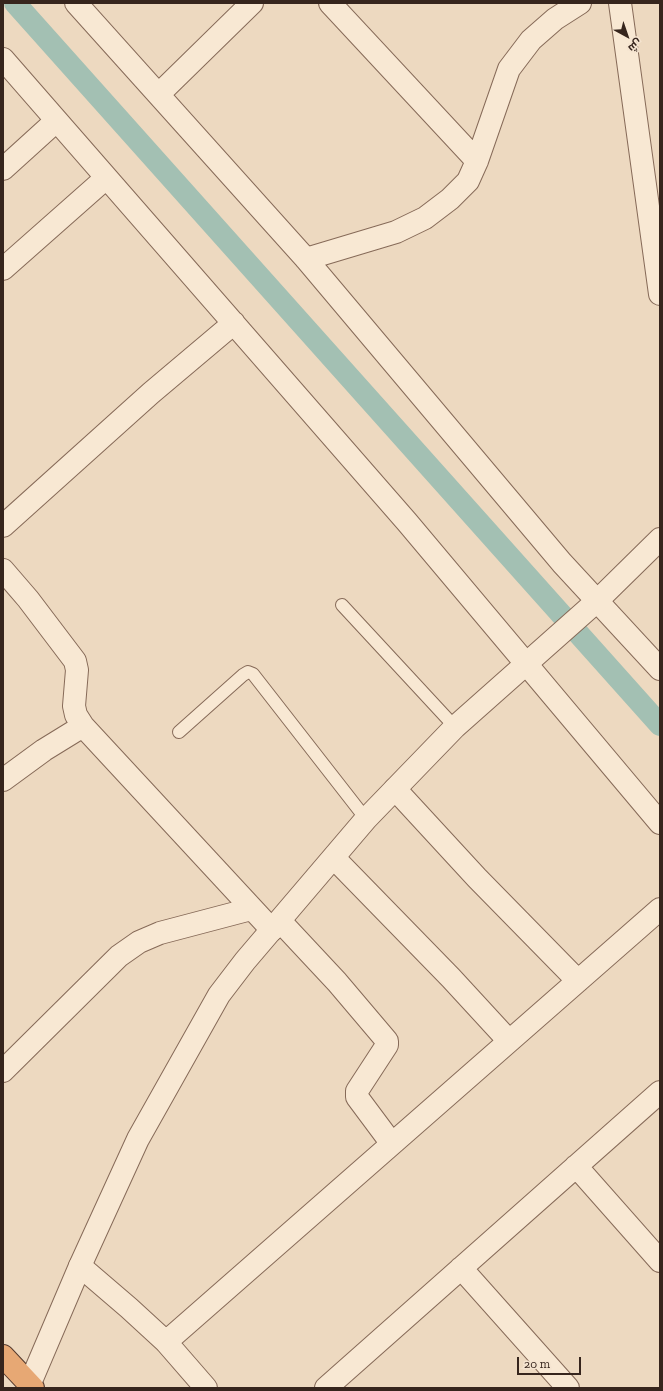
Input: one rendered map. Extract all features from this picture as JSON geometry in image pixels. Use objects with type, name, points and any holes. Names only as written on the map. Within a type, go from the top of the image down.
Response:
[{"type":"highway","points":[[3,1356],[30,1387]]},
{"type":"street","points":[[76,3],[306,259],[506,498],[597,601],[660,669]]},
{"type":"street","points":[[159,94],[252,3]]},
{"type":"street","points":[[330,3],[477,161]]},
{"type":"street","points":[[306,259],[396,232],[425,218],[450,199],[468,181],[477,161],[509,69],[531,40],[555,19],[580,3]]},
{"type":"street","points":[[620,3],[660,294]]},
{"type":"street","points":[[3,60],[234,323],[527,664],[660,823]]},
{"type":"street","points":[[3,169],[56,121]]},
{"type":"street","points":[[3,269],[106,178]]},
{"type":"street","points":[[3,526],[151,393],[234,323]]},
{"type":"street","points":[[30,1387],[80,1266],[138,1139],[219,995],[366,819],[395,789],[455,727],[597,601],[660,539]]},
{"type":"street","points":[[3,570],[32,604],[75,661],[77,670],[74,706],[76,715],[83,726],[252,909],[276,926],[337,982],[387,1041],[387,1045],[357,1091],[357,1097],[392,1144]]},
{"type":"street","points":[[3,780],[44,750],[83,726]]},
{"type":"street","points":[[395,789],[477,878],[578,981]]},
{"type":"street","points":[[334,858],[510,1041]]},
{"type":"street","points":[[3,1071],[118,956],[139,942],[160,933],[252,909]]},
{"type":"street","points":[[166,1342],[660,909]]},
{"type":"street","points":[[340,1384],[461,1268],[660,1092]]},
{"type":"street","points":[[576,1166],[660,1261]]},
{"type":"street","points":[[80,1266],[166,1342],[206,1388]]},
{"type":"street","points":[[461,1268],[568,1388]]},
{"type":"lane","points":[[342,605],[455,727]]},
{"type":"lane","points":[[179,732],[243,675],[248,672],[253,674],[366,819]]},
{"type":"waterway","points":[[15,3],[660,725]]}]
